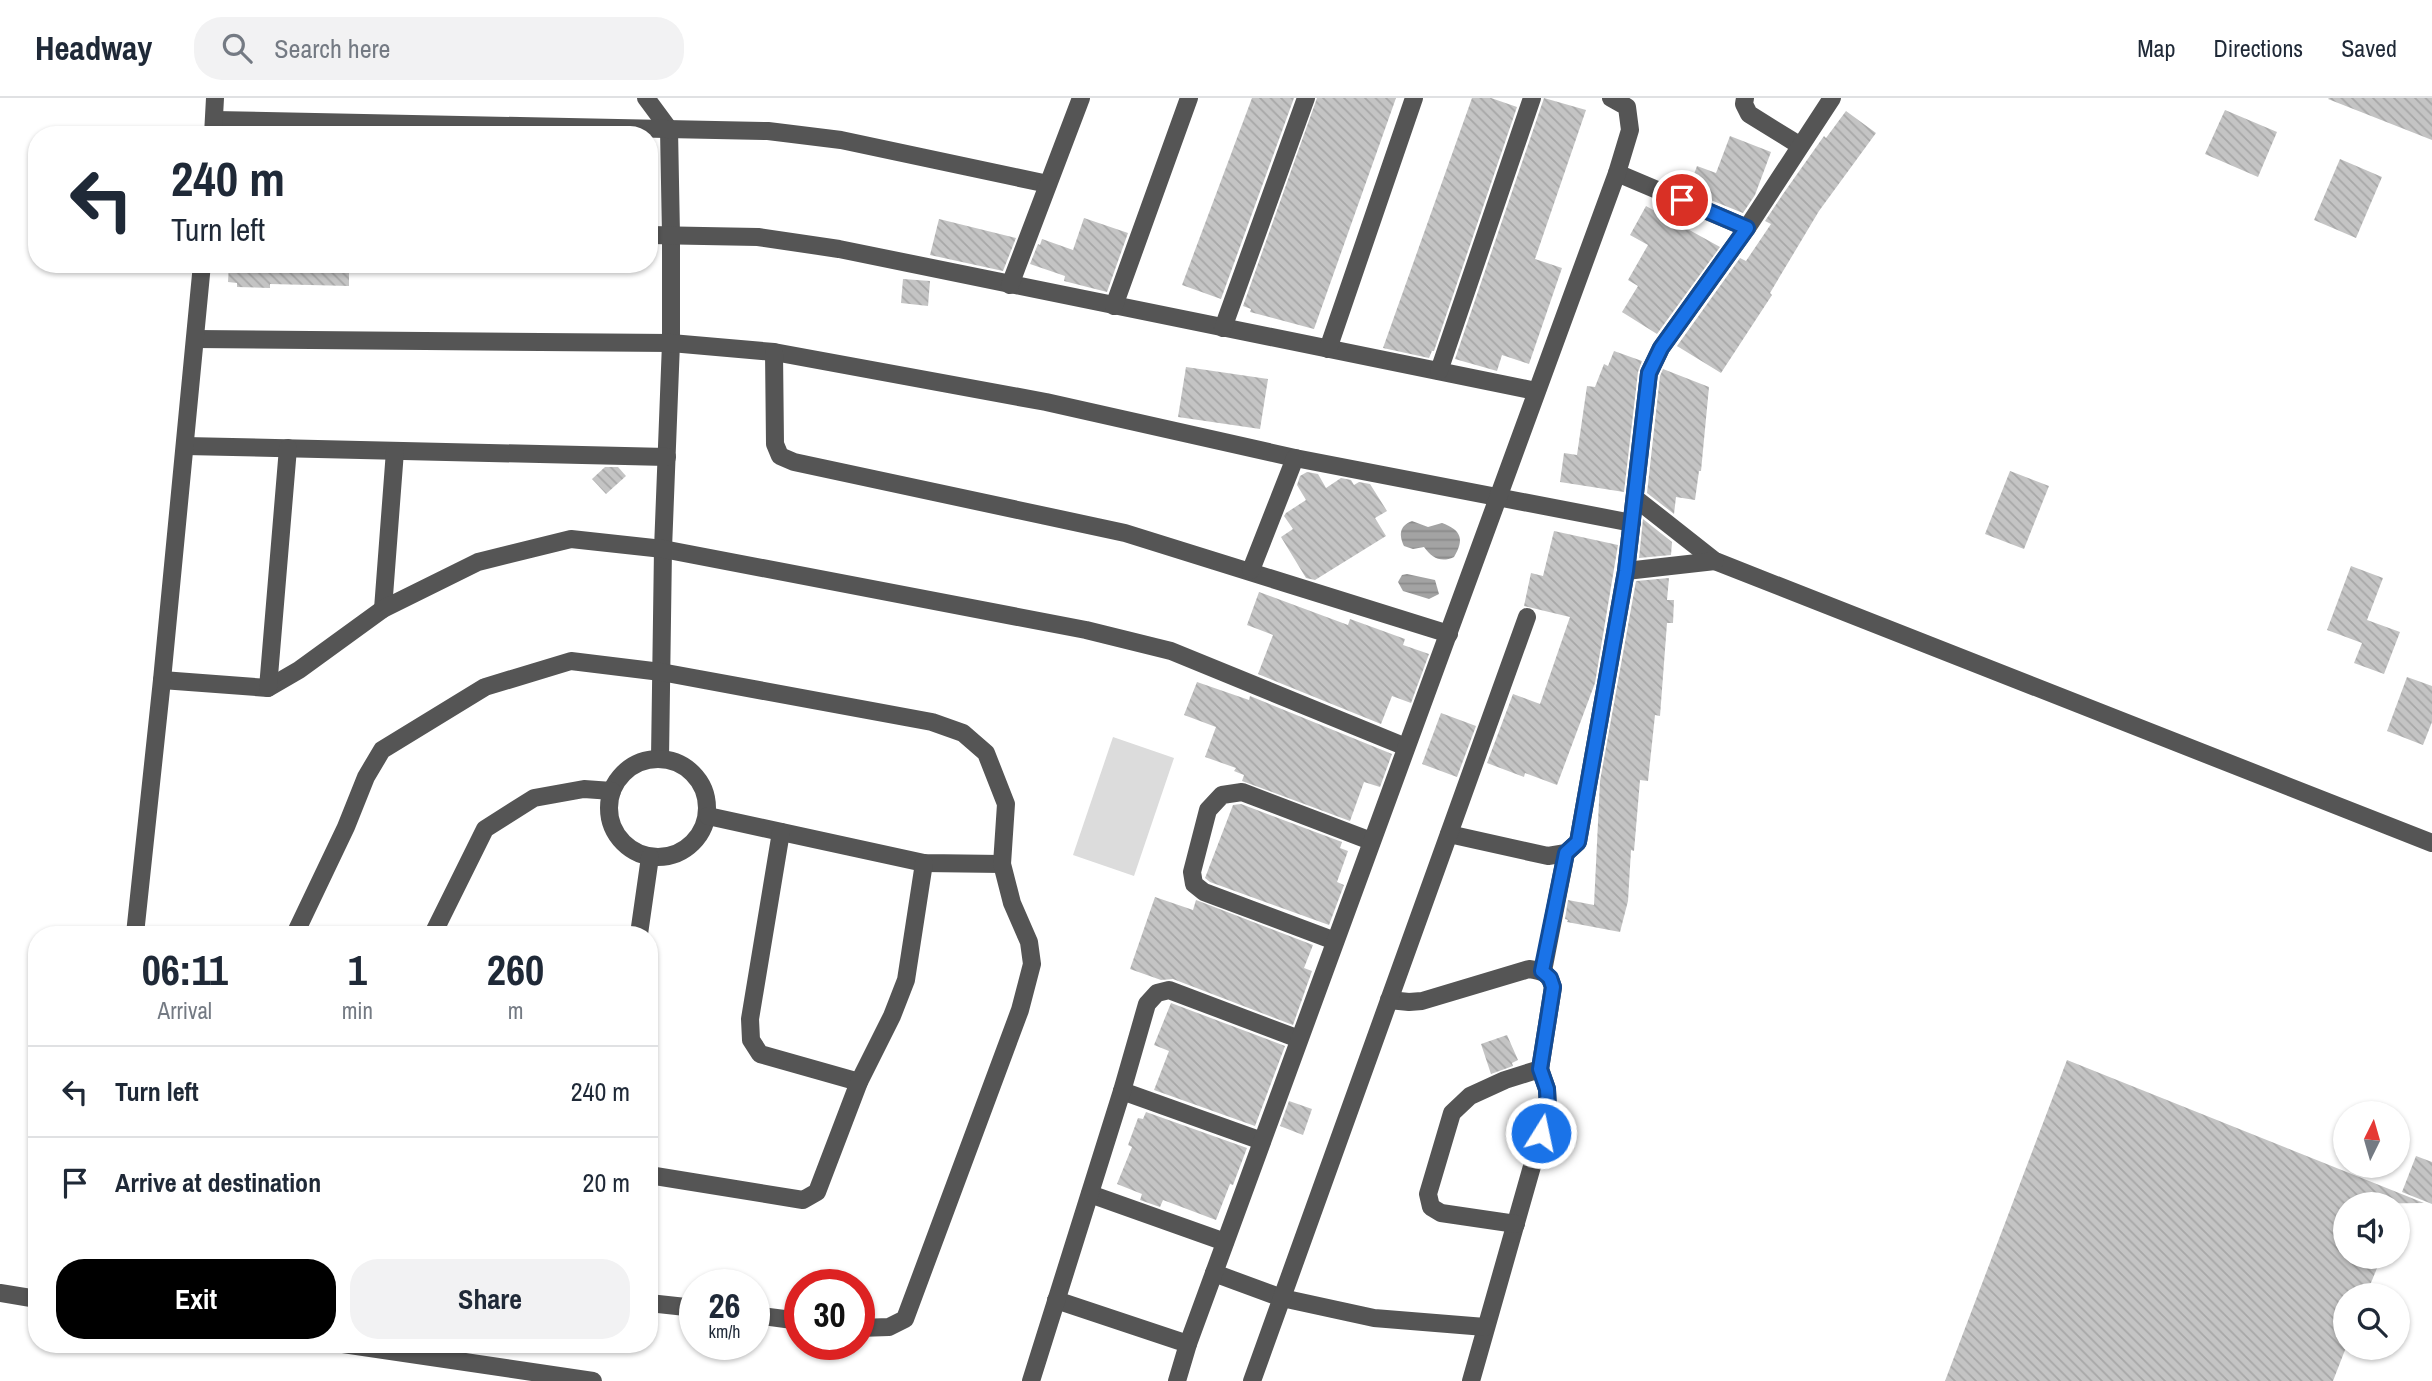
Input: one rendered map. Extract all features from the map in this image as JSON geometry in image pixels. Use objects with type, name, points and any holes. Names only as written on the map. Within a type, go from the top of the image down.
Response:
[{"type":"street","points":[[214,126],[215,98]]},
{"type":"street","points":[[646,98],[668,129],[671,235],[671,343],[663,549],[660,758]]},
{"type":"street","points":[[1010,285],[1081,98]]},
{"type":"street","points":[[1114,306],[1189,98]]},
{"type":"street","points":[[1223,328],[1306,98]]},
{"type":"street","points":[[1328,349],[1414,98]]},
{"type":"street","points":[[1438,371],[1532,98]]},
{"type":"street","points":[[1177,1381],[1225,1241],[1617,173],[1630,130],[1627,107],[1611,98]]},
{"type":"street","points":[[1745,98],[1744,104],[1749,114],[1800,145]]},
{"type":"street","points":[[1449,834],[1548,856],[1566,853],[1578,842],[1626,571],[1649,373],[1661,348],[1747,228],[1832,98]]},
{"type":"street","points":[[658,129],[768,131],[841,141],[1048,184]]},
{"type":"street","points":[[1617,173],[1747,228]]},
{"type":"street","points":[[658,235],[758,237],[839,249],[1536,391]]},
{"type":"street","points":[[136,926],[201,273]]},
{"type":"street","points":[[195,339],[671,343],[774,352],[1046,402],[1295,458],[1632,523]]},
{"type":"street","points":[[774,352],[775,444],[779,456],[807,465],[1125,533],[1251,570],[1449,634]]},
{"type":"street","points":[[185,446],[667,457]]},
{"type":"street","points":[[268,688],[288,448]]},
{"type":"street","points":[[383,609],[396,451]]},
{"type":"street","points":[[1251,570],[1295,458]]},
{"type":"street","points":[[1635,498],[1715,561],[2432,843]]},
{"type":"street","points":[[162,680],[268,688],[299,670],[383,609],[478,562],[571,539],[663,549],[1086,630],[1171,651],[1406,747]]},
{"type":"street","points":[[1626,571],[1715,561]]},
{"type":"street","points":[[1252,1381],[1527,617]]},
{"type":"street","points":[[299,926],[346,827],[366,777],[382,750],[485,687],[571,661],[661,673],[932,722],[962,733],[986,753],[1006,804],[1002,864],[1012,903],[1029,942],[1032,964],[1020,1010],[905,1318],[889,1327],[875,1327]]},
{"type":"street","points":[[660,758],[687,767],[705,788],[708,816],[697,840],[676,854],[650,857],[630,849],[615,833],[608,812],[612,791],[631,766],[660,758]]},
{"type":"street","points":[[437,926],[485,829],[534,798],[584,789],[612,791]]},
{"type":"street","points":[[1335,941],[1204,892],[1194,884],[1192,872],[1208,810],[1222,795],[1242,792],[1371,841]]},
{"type":"street","points":[[708,816],[924,863],[1002,864]]},
{"type":"street","points":[[781,832],[750,1019],[751,1040],[760,1054],[859,1082]]},
{"type":"street","points":[[1542,971],[1566,853]]},
{"type":"street","points":[[640,926],[650,857]]},
{"type":"street","points":[[658,1176],[803,1200],[817,1192],[859,1082],[892,1016],[906,980],[924,863]]},
{"type":"street","points":[[1389,1000],[1422,1001],[1529,969],[1542,971],[1550,978],[1553,987],[1540,1069],[1547,1089],[1548,1110],[1471,1381]]},
{"type":"street","points":[[1031,1381],[1147,1004],[1157,993],[1169,990],[1299,1039]]},
{"type":"street","points":[[1516,1224],[1441,1213],[1431,1207],[1428,1194],[1452,1113],[1470,1096],[1505,1080],[1540,1069]]},
{"type":"street","points":[[1122,1091],[1262,1141]]},
{"type":"street","points":[[1090,1194],[1225,1241]]},
{"type":"street","points":[[1214,1273],[1282,1298],[1374,1318],[1485,1327]]},
{"type":"street","points":[[0,1293],[28,1297]]},
{"type":"street","points":[[1056,1300],[1188,1344]]},
{"type":"street","points":[[658,1304],[679,1306]]},
{"type":"street","points":[[405,1353],[593,1381]]},
{"type":"shaded area","points":[[1412,521],[1428,527],[1442,523],[1457,532],[1460,540],[1454,557],[1441,559],[1434,557],[1424,547],[1413,549],[1404,546],[1401,531]]},
{"type":"shaded area","points":[[1402,575],[1435,580],[1439,594],[1429,599],[1403,591],[1398,582]]},
{"type":"shaded area","points":[[1113,737],[1174,758],[1134,876],[1073,855]]},
{"type":"building","points":[[1252,98],[1294,98],[1221,299],[1182,285]]},
{"type":"building","points":[[1317,98],[1396,98],[1314,329],[1250,312],[1251,309],[1243,306]]},
{"type":"building","points":[[1472,98],[1491,98],[1517,107],[1434,351],[1429,358],[1383,348]]},
{"type":"building","points":[[1544,98],[1586,110],[1535,259],[1562,268],[1529,364],[1502,355],[1497,371],[1455,359]]},
{"type":"building","points":[[2432,98],[2432,140],[2328,99]]},
{"type":"building","points":[[2225,110],[2277,132],[2258,177],[2205,154]]},
{"type":"building","points":[[1846,111],[1876,133],[1819,211],[1770,293],[1772,295],[1721,373],[1677,346],[1740,258],[1746,261],[1771,224],[1765,221],[1783,194],[1824,136],[1826,138]]},
{"type":"building","points":[[1730,136],[1771,152],[1755,195],[1743,213],[1688,191],[1697,166],[1716,173]]},
{"type":"building","points":[[2340,159],[2382,177],[2356,238],[2314,220]]},
{"type":"building","points":[[1646,206],[1720,247],[1657,334],[1622,312],[1638,286],[1628,280],[1648,245],[1630,235]]},
{"type":"building","points":[[1084,218],[1128,233],[1107,292],[1064,281],[1065,276],[1030,264],[1042,239],[1073,250]]},
{"type":"building","points":[[939,219],[1016,238],[1003,271],[930,255]]},
{"type":"building","points":[[228,273],[349,273],[349,286],[270,284],[270,288],[237,287],[237,283],[228,282]]},
{"type":"building","points":[[903,279],[930,281],[928,306],[901,303]]},
{"type":"building","points":[[1614,351],[1642,361],[1638,372],[1624,492],[1560,482],[1564,453],[1577,455],[1587,386],[1595,387],[1604,364],[1608,366]]},
{"type":"building","points":[[1186,367],[1268,379],[1260,429],[1178,417]]},
{"type":"building","points":[[1663,369],[1709,387],[1701,471],[1695,500],[1676,497],[1674,514],[1647,493]]},
{"type":"building","points":[[605,467],[618,467],[626,476],[606,494],[592,479]]},
{"type":"building","points":[[2010,471],[2049,486],[2024,549],[1985,534]]},
{"type":"building","points":[[1307,472],[1318,474],[1326,488],[1341,478],[1351,480],[1354,485],[1359,482],[1370,484],[1387,511],[1375,518],[1386,536],[1315,580],[1306,578],[1281,537],[1293,529],[1284,516],[1286,513],[1306,500],[1297,485],[1300,476]]},
{"type":"building","points":[[1643,519],[1672,542],[1671,555],[1639,558]]},
{"type":"building","points":[[1554,531],[1618,545],[1595,683],[1557,785],[1525,773],[1524,777],[1487,763],[1513,694],[1540,704],[1570,617],[1524,606],[1531,573],[1543,576]]},
{"type":"building","points":[[2351,566],[2383,578],[2367,620],[2400,632],[2384,674],[2354,663],[2362,643],[2327,630]]},
{"type":"building","points":[[1669,578],[1667,600],[1674,600],[1673,623],[1667,623],[1660,716],[1655,715],[1648,781],[1640,780],[1628,901],[1620,932],[1567,922],[1565,919],[1568,900],[1594,905],[1600,781],[1636,581]]},
{"type":"building","points":[[1259,592],[1348,625],[1350,619],[1405,639],[1403,645],[1429,654],[1411,703],[1392,696],[1381,724],[1258,674],[1273,635],[1247,625]]},
{"type":"building","points":[[2407,677],[2432,686],[2432,722],[2423,745],[2387,731]]},
{"type":"building","points":[[1197,682],[1249,700],[1250,696],[1392,754],[1380,787],[1364,782],[1350,821],[1242,781],[1244,775],[1234,771],[1236,768],[1205,757],[1216,727],[1184,715]]},
{"type":"building","points":[[1441,713],[1476,726],[1457,777],[1422,764]]},
{"type":"building","points":[[1241,804],[1342,842],[1340,848],[1348,851],[1337,882],[1344,885],[1329,925],[1205,878],[1233,805]]},
{"type":"building","points":[[1155,897],[1193,910],[1196,900],[1313,945],[1304,968],[1312,971],[1293,1025],[1173,979],[1161,980],[1130,969]]},
{"type":"building","points":[[1171,1003],[1285,1046],[1255,1126],[1154,1090],[1169,1051],[1154,1045]]},
{"type":"building","points":[[1507,1035],[1518,1060],[1512,1063],[1513,1066],[1491,1074],[1481,1044]]},
{"type":"building","points":[[2067,1060],[2333,1167],[2333,1178],[2362,1178],[2397,1192],[2333,1192],[2333,1269],[2377,1269],[2371,1283],[2333,1283],[2333,1360],[2341,1360],[2333,1381],[1945,1381]]},
{"type":"building","points":[[1289,1101],[1312,1109],[1303,1135],[1280,1126]]},
{"type":"building","points":[[1146,1112],[1247,1148],[1216,1220],[1163,1200],[1160,1207],[1140,1200],[1142,1194],[1117,1184],[1132,1147],[1128,1145],[1138,1118],[1143,1119]]},
{"type":"building","points":[[2416,1156],[2432,1162],[2432,1204],[2410,1195],[2410,1192],[2402,1192],[2407,1178],[2410,1178]]},
{"type":"building","points":[[2410,1197],[2424,1203],[2410,1203]]},
{"type":"route","points":[[1541,1133],[1548,1110],[1547,1089],[1540,1069],[1553,987],[1550,978],[1542,971],[1566,853],[1578,842],[1616,634],[1649,373],[1661,348],[1747,228],[1682,200]]}]
